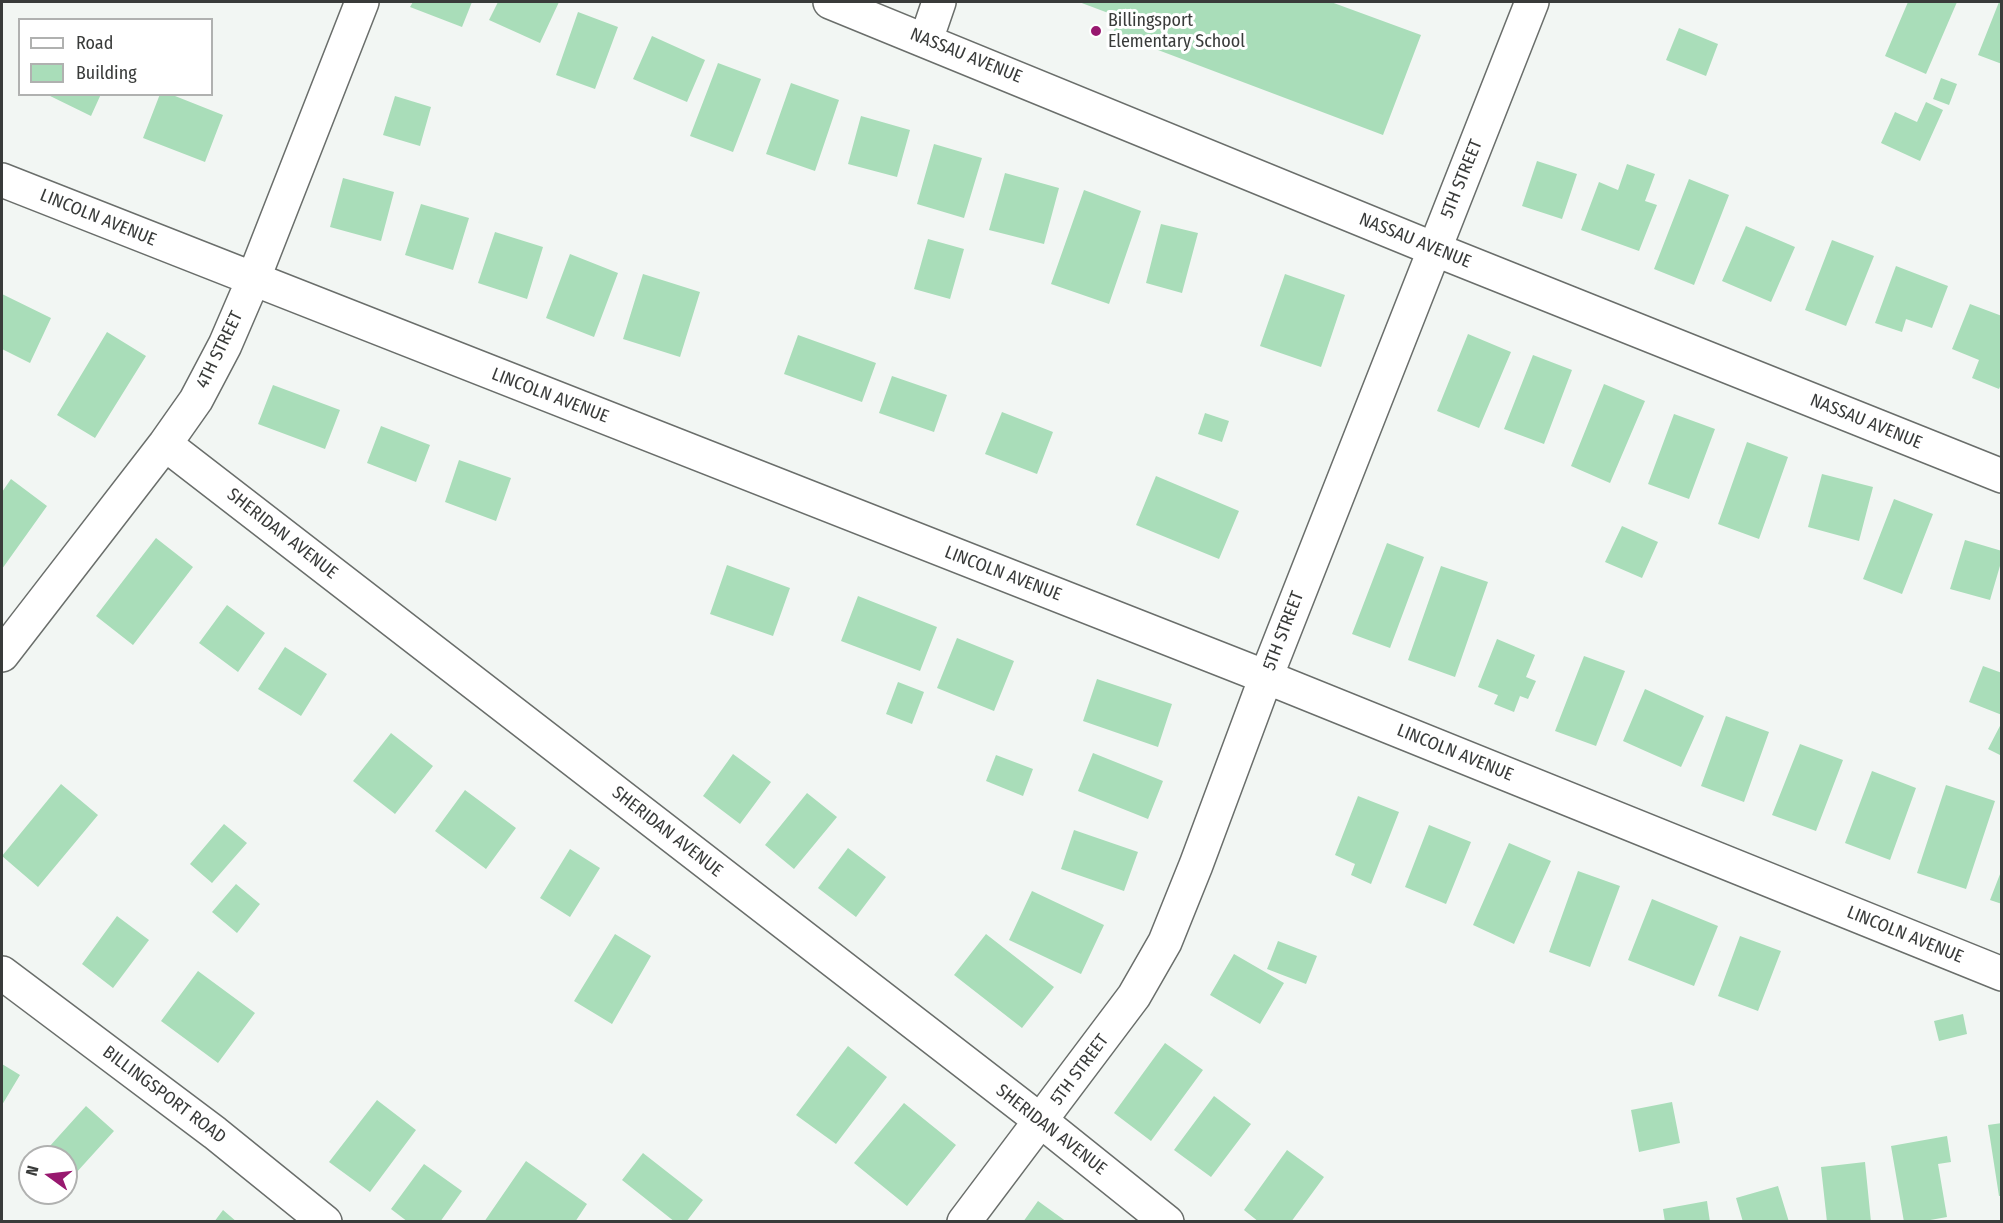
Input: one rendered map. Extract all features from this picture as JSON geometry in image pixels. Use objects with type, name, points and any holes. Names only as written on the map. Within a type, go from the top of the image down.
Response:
[{"type":"street","name":"4TH STREET","points":[[2,655],[165,444],[196,400],[225,345],[253,280],[362,2]]},
{"type":"street","name":"NASSAU AVENUE","points":[[830,2],[1434,249],[2001,476]]},
{"type":"street","points":[[926,40],[939,2]]},
{"type":"street","name":"5TH STREET","points":[[964,1221],[1134,996],[1165,942],[1266,677],[1532,2]]},
{"type":"street","name":"LINCOLN AVENUE","points":[[2,180],[1266,677],[2001,974]]},
{"type":"street","name":"SHERIDAN AVENUE","points":[[165,444],[1041,1121],[1167,1221]]},
{"type":"street","name":"BILLINGSPORT ROAD","points":[[2,973],[216,1133],[325,1221]]},
{"type":"building","points":[[413,2],[472,2],[462,27],[410,7]]},
{"type":"building","points":[[498,2],[559,2],[540,43],[489,20]]},
{"type":"building","points":[[1079,2],[1331,2],[1421,35],[1383,135],[1113,33],[1119,17]]},
{"type":"building","points":[[1908,2],[1957,2],[1926,74],[1885,56]]},
{"type":"building","points":[[1999,2],[2002,2],[2002,64],[1978,55]]},
{"type":"building","points":[[578,12],[618,27],[595,89],[556,75]]},
{"type":"building","points":[[1679,28],[1718,44],[1706,76],[1666,60]]},
{"type":"building","points":[[652,36],[705,60],[687,102],[633,79]]},
{"type":"building","points":[[718,63],[761,79],[733,152],[690,136]]},
{"type":"building","points":[[1941,78],[1957,84],[1949,105],[1933,99]]},
{"type":"building","points":[[791,83],[839,100],[815,171],[766,154]]},
{"type":"building","points":[[50,96],[100,96],[91,116]]},
{"type":"building","points":[[159,96],[175,96],[223,115],[205,162],[143,138]]},
{"type":"building","points":[[395,96],[431,107],[420,146],[383,135]]},
{"type":"building","points":[[1926,102],[1943,110],[1920,161],[1881,143],[1895,112],[1917,122]]},
{"type":"building","points":[[861,116],[910,130],[897,177],[848,164]]},
{"type":"building","points":[[934,144],[982,158],[964,218],[917,204]]},
{"type":"building","points":[[1537,161],[1577,174],[1562,219],[1522,206]]},
{"type":"building","points":[[1627,164],[1655,174],[1645,201],[1657,205],[1639,251],[1581,230],[1599,182],[1618,190]]},
{"type":"building","points":[[1005,173],[1059,188],[1044,244],[989,230]]},
{"type":"building","points":[[343,178],[394,192],[381,241],[330,227]]},
{"type":"building","points":[[1689,179],[1729,195],[1694,285],[1654,269]]},
{"type":"building","points":[[1084,190],[1141,211],[1109,304],[1051,284]]},
{"type":"building","points":[[421,204],[469,218],[453,270],[405,255]]},
{"type":"building","points":[[1161,224],[1198,233],[1182,293],[1146,283]]},
{"type":"building","points":[[1746,226],[1795,247],[1771,302],[1722,281]]},
{"type":"building","points":[[495,232],[543,247],[527,299],[478,283]]},
{"type":"building","points":[[928,239],[964,249],[950,299],[914,289]]},
{"type":"building","points":[[1832,240],[1874,256],[1846,326],[1805,310]]},
{"type":"building","points":[[570,254],[618,273],[594,337],[546,318]]},
{"type":"building","points":[[1896,266],[1948,286],[1932,328],[1906,319],[1902,332],[1875,323]]},
{"type":"building","points":[[643,274],[700,292],[680,357],[623,339]]},
{"type":"building","points":[[1285,274],[1345,295],[1321,367],[1260,346]]},
{"type":"building","points":[[2,294],[51,318],[30,363],[2,349]]},
{"type":"building","points":[[1970,304],[2002,316],[2002,382],[1999,389],[1972,378],[1979,360],[1952,349]]},
{"type":"building","points":[[107,332],[146,356],[95,438],[57,415]]},
{"type":"building","points":[[1468,334],[1511,352],[1479,428],[1437,411]]},
{"type":"building","points":[[798,335],[876,363],[862,402],[784,374]]},
{"type":"building","points":[[1533,355],[1572,370],[1544,444],[1504,429]]},
{"type":"building","points":[[892,376],[947,395],[934,432],[879,413]]},
{"type":"building","points":[[1604,384],[1645,401],[1610,483],[1571,466]]},
{"type":"building","points":[[273,385],[340,410],[325,449],[258,424]]},
{"type":"building","points":[[1002,412],[1053,432],[1037,474],[985,454]]},
{"type":"building","points":[[1205,413],[1229,421],[1222,442],[1198,434]]},
{"type":"building","points":[[1674,414],[1715,429],[1689,499],[1648,484]]},
{"type":"building","points":[[381,426],[430,445],[416,482],[367,463]]},
{"type":"building","points":[[1747,442],[1788,457],[1759,539],[1718,524]]},
{"type":"building","points":[[459,460],[511,478],[496,521],[445,502]]},
{"type":"building","points":[[1822,474],[1873,487],[1859,541],[1808,527]]},
{"type":"building","points":[[1156,476],[1239,511],[1219,559],[1136,525]]},
{"type":"building","points":[[11,479],[47,506],[2,569],[2,492]]},
{"type":"building","points":[[1894,499],[1933,514],[1902,594],[1863,579]]},
{"type":"building","points":[[1622,526],[1658,542],[1642,578],[1605,562]]},
{"type":"building","points":[[156,538],[193,567],[133,645],[96,616]]},
{"type":"building","points":[[1965,540],[2002,551],[2002,559],[1990,600],[1950,589]]},
{"type":"building","points":[[1387,543],[1424,557],[1390,648],[1352,634]]},
{"type":"building","points":[[727,565],[790,588],[773,636],[710,614]]},
{"type":"building","points":[[1441,566],[1488,582],[1455,677],[1408,660]]},
{"type":"building","points":[[858,596],[937,627],[920,671],[841,641]]},
{"type":"building","points":[[227,605],[265,633],[238,672],[199,643]]},
{"type":"building","points":[[957,638],[1014,661],[994,711],[937,688]]},
{"type":"building","points":[[1497,639],[1535,655],[1526,677],[1536,681],[1528,699],[1520,696],[1514,712],[1494,704],[1498,695],[1478,687]]},
{"type":"building","points":[[285,647],[327,674],[301,716],[258,689]]},
{"type":"building","points":[[1584,656],[1625,671],[1596,746],[1555,731]]},
{"type":"building","points":[[1983,666],[2002,673],[2002,715],[1969,702]]},
{"type":"building","points":[[1097,679],[1172,704],[1158,747],[1083,721]]},
{"type":"building","points":[[898,682],[924,692],[912,724],[886,714]]},
{"type":"building","points":[[1645,689],[1704,716],[1681,767],[1623,741]]},
{"type":"building","points":[[1726,716],[1769,732],[1744,802],[1701,786]]},
{"type":"building","points":[[2002,722],[2002,756],[1988,749]]},
{"type":"building","points":[[391,733],[433,766],[395,814],[353,781]]},
{"type":"building","points":[[1800,744],[1843,760],[1816,831],[1772,815]]},
{"type":"building","points":[[1093,753],[1163,781],[1148,819],[1078,791]]},
{"type":"building","points":[[733,754],[771,782],[740,824],[703,796]]},
{"type":"building","points":[[996,755],[1033,769],[1023,796],[986,781]]},
{"type":"building","points":[[1872,771],[1916,788],[1890,860],[1845,843]]},
{"type":"building","points":[[61,784],[98,815],[38,887],[2,856]]},
{"type":"building","points":[[1946,785],[1995,801],[1966,889],[1917,873]]},
{"type":"building","points":[[465,790],[516,828],[486,869],[435,831]]},
{"type":"building","points":[[807,793],[837,817],[794,869],[765,845]]},
{"type":"building","points":[[1358,796],[1399,812],[1371,884],[1351,875],[1355,864],[1335,855]]},
{"type":"building","points":[[224,824],[247,843],[212,883],[190,864]]},
{"type":"building","points":[[1429,825],[1471,842],[1446,904],[1405,887]]},
{"type":"building","points":[[1074,830],[1138,852],[1124,891],[1061,869]]},
{"type":"building","points":[[1509,843],[1551,861],[1514,944],[1473,925]]},
{"type":"building","points":[[848,848],[886,877],[856,917],[818,888]]},
{"type":"building","points":[[570,849],[600,868],[570,917],[540,898]]},
{"type":"building","points":[[2002,869],[2002,904],[1990,900]]},
{"type":"building","points":[[1578,871],[1620,886],[1590,967],[1549,952]]},
{"type":"building","points":[[236,884],[260,904],[237,933],[212,912]]},
{"type":"building","points":[[1032,891],[1104,925],[1081,974],[1009,940]]},
{"type":"building","points":[[1652,899],[1718,926],[1694,986],[1628,960]]},
{"type":"building","points":[[117,916],[149,940],[113,988],[82,964]]},
{"type":"building","points":[[615,934],[651,956],[612,1024],[574,1001]]},
{"type":"building","points":[[986,934],[1054,987],[1022,1028],[954,975]]},
{"type":"building","points":[[1740,936],[1781,951],[1758,1011],[1718,996]]},
{"type":"building","points":[[1278,941],[1317,956],[1306,984],[1267,969]]},
{"type":"building","points":[[1234,954],[1284,983],[1260,1024],[1210,995]]},
{"type":"building","points":[[198,971],[255,1013],[218,1063],[161,1021]]},
{"type":"building","points":[[1963,1014],[1967,1034],[1939,1041],[1934,1021]]},
{"type":"building","points":[[1165,1043],[1203,1070],[1151,1141],[1114,1113]]},
{"type":"building","points":[[848,1046],[887,1077],[836,1144],[796,1115]]},
{"type":"building","points":[[2,1064],[20,1075],[2,1105]]},
{"type":"building","points":[[1214,1096],[1251,1124],[1211,1177],[1174,1150]]},
{"type":"building","points":[[377,1100],[416,1130],[370,1192],[329,1162]]},
{"type":"building","points":[[1672,1102],[1680,1143],[1639,1152],[1631,1110]]},
{"type":"building","points":[[904,1103],[956,1145],[907,1206],[854,1163]]},
{"type":"building","points":[[86,1106],[114,1131],[78,1171],[78,1145],[51,1145]]},
{"type":"building","points":[[2002,1123],[2002,1196],[1999,1196],[1988,1125]]},
{"type":"building","points":[[1947,1136],[1951,1162],[1938,1164],[1947,1217],[1904,1222],[1891,1146]]},
{"type":"building","points":[[1287,1150],[1324,1177],[1291,1222],[1259,1222],[1244,1210]]},
{"type":"building","points":[[643,1153],[703,1200],[686,1222],[675,1222],[622,1180]]},
{"type":"building","points":[[526,1161],[587,1204],[575,1222],[484,1222]]},
{"type":"building","points":[[1865,1162],[1871,1222],[1827,1222],[1821,1167]]},
{"type":"building","points":[[424,1164],[462,1191],[440,1222],[408,1222],[391,1209]]},
{"type":"building","points":[[1778,1186],[1789,1222],[1743,1222],[1736,1198]]},
{"type":"building","points":[[1038,1201],[1067,1222],[1023,1222]]},
{"type":"building","points":[[1707,1201],[1710,1222],[1665,1222],[1663,1209]]},
{"type":"building","points":[[223,1210],[237,1222],[214,1222]]},
{"type":"place","name":"Billingsport Elementary School","points":[[1096,31]]}]
